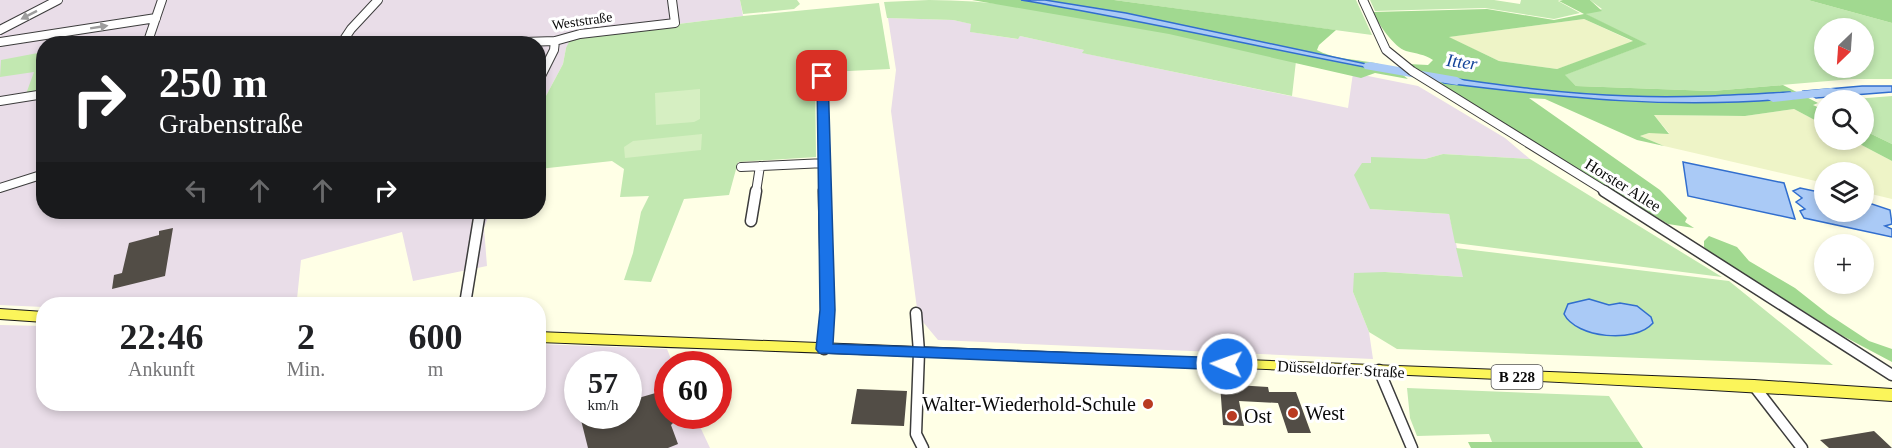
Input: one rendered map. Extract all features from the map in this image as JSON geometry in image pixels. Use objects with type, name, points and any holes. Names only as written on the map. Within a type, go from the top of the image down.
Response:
[{"type":"main road","points":[[1,316],[36,317]]},
{"type":"main road","name":"Düsseldorfer Straße","points":[[546,337],[1754,386],[1892,395]]},
{"type":"street","points":[[0,30],[58,0]]},
{"type":"street","points":[[150,36],[162,0]]},
{"type":"street","points":[[346,36],[378,0]]},
{"type":"street","name":"Weststraße","points":[[546,41],[580,34],[675,23],[672,0]]},
{"type":"street","name":"Horster Allee","points":[[1363,0],[1386,50],[1427,82],[1685,241],[1892,375]]},
{"type":"street","points":[[39,36],[156,18]]},
{"type":"street","points":[[0,42],[36,36]]},
{"type":"street","points":[[546,66],[554,50],[555,41]]},
{"type":"street","points":[[822,76],[827,310],[824,349]]},
{"type":"street","points":[[0,101],[36,95]]},
{"type":"street","points":[[741,167],[825,163]]},
{"type":"street","points":[[751,221],[760,166]]},
{"type":"street","points":[[0,188],[36,177]]},
{"type":"street","points":[[467,297],[473,268],[478,219]]},
{"type":"street","points":[[916,313],[919,352],[916,434],[923,448]]},
{"type":"street","points":[[1379,370],[1413,448]]},
{"type":"street","points":[[1754,386],[1802,448]]},
{"type":"shaded area","points":[[0,0],[740,0],[743,16],[589,35],[566,48],[563,64],[546,96],[546,36],[36,36],[36,219],[487,219],[484,228],[487,266],[413,281],[402,232],[301,260],[297,297],[36,297],[36,307],[0,305]]},
{"type":"shaded area","points":[[888,18],[953,20],[972,24],[971,32],[1017,39],[1020,36],[1084,50],[1083,53],[1348,108],[1353,73],[1418,86],[1505,138],[1530,159],[1443,154],[1425,159],[1371,158],[1370,209],[1449,214],[1464,277],[1385,272],[1353,292],[1369,332],[1373,359],[938,340],[918,316],[891,111],[896,70]]},
{"type":"shaded area","points":[[0,325],[36,326],[36,411],[546,411],[546,344],[667,349],[668,351],[654,351],[654,429],[701,429],[710,448],[0,448]]},
{"type":"green space","points":[[740,0],[797,0],[800,4],[794,9],[743,14]]},
{"type":"green space","points":[[929,0],[1020,6],[1067,13],[1296,61],[1292,96],[1082,53],[1084,50],[1020,36],[1018,39],[970,32],[971,24],[953,20],[887,18],[884,2]]},
{"type":"green space","points":[[972,0],[1114,0],[1336,30],[1319,45],[1317,50],[1340,58],[1387,66],[1408,79],[1375,73],[1361,78],[1169,34]]},
{"type":"green space","points":[[1114,0],[1356,0],[1372,35]]},
{"type":"green space","points":[[1370,0],[1494,0],[1520,4],[1521,0],[1560,0],[1558,1],[1580,13],[1554,19],[1485,8],[1375,11]]},
{"type":"green space","points":[[1590,0],[1808,0],[1874,18],[1814,18],[1814,78],[1874,78],[1874,18],[1892,23],[1892,79],[1852,79],[1712,91],[1576,86],[1564,75],[1646,44],[1585,14],[1602,9]]},
{"type":"green space","points":[[1590,0],[1602,11],[1586,14],[1647,44],[1565,75],[1576,86],[1712,91],[1783,85],[1814,101],[1814,120],[1794,109],[1745,116],[1654,115],[1669,134],[1649,133],[1640,136],[1664,146],[1637,140],[1545,99],[1529,98],[1660,190],[1687,218],[1685,222],[1694,228],[1668,224],[1408,64],[1428,65],[1433,60],[1401,49],[1396,45],[1382,29],[1373,12],[1487,9],[1554,20],[1584,14],[1559,1]],"holes":[[[1584,19],[1633,41],[1557,69],[1499,61],[1449,37]]]},
{"type":"green space","points":[[1808,0],[1892,0],[1892,23],[1874,18]]},
{"type":"green space","points":[[879,3],[890,69],[828,72],[815,76],[816,157],[738,162],[729,195],[684,199],[651,282],[624,280],[633,253],[641,212],[649,196],[620,197],[624,169],[612,161],[546,168],[546,96],[563,64],[566,48],[570,40],[589,35],[743,16]]},
{"type":"green space","points":[[1584,19],[1634,42],[1557,69],[1499,61],[1448,37]]},
{"type":"green space","points":[[36,53],[36,92],[26,94],[34,72],[0,77],[1,60]]},
{"type":"green space","points":[[700,89],[700,119],[694,122],[656,125],[655,93]]},
{"type":"green space","points":[[1892,96],[1892,144],[1874,135],[1874,97]]},
{"type":"green space","points":[[1794,109],[1814,120],[1814,150],[1871,150],[1892,161],[1892,199],[1874,195],[1874,162],[1814,162],[1814,181],[1664,146],[1640,136],[1649,133],[1669,133],[1654,115],[1745,116]]},
{"type":"green space","points":[[702,134],[701,150],[625,158],[624,147],[633,141]]},
{"type":"green space","points":[[1874,135],[1892,144],[1892,161],[1871,150],[1874,150]]},
{"type":"green space","points":[[1443,154],[1530,159],[1722,277],[1455,243],[1449,214],[1370,209],[1354,175],[1362,163],[1371,163],[1371,157],[1425,159]]},
{"type":"green space","points":[[1709,236],[1737,247],[1749,261],[1795,288],[1828,314],[1869,341],[1892,349],[1892,362],[1843,336],[1712,254],[1704,247],[1704,241]]},
{"type":"green space","points":[[1456,248],[1729,281],[1833,365],[1397,349],[1369,332],[1353,292],[1354,273],[1385,272],[1463,277]]},
{"type":"green space","points":[[1407,388],[1609,396],[1639,442],[1492,442],[1489,434],[1417,436],[1410,418]]},
{"type":"green space","points":[[1468,442],[1639,442],[1643,448],[1471,448]]},
{"type":"water","points":[[1021,0],[1045,0],[1126,13],[1390,69],[1396,73],[1115,17]]},
{"type":"water","points":[[1431,75],[1605,95],[1650,97],[1790,92],[1798,98],[1708,103],[1620,101],[1444,83]]},
{"type":"water","points":[[1892,86],[1892,92],[1874,93],[1874,90],[1816,90]]},
{"type":"water","points":[[1814,90],[1814,97],[1804,91]]},
{"type":"water","points":[[1683,162],[1784,183],[1795,219],[1688,196]]},
{"type":"water","points":[[1800,188],[1814,191],[1814,220],[1804,218],[1800,211],[1805,209],[1796,202],[1802,198],[1793,191]]},
{"type":"water","points":[[1874,205],[1890,210],[1892,224],[1885,226],[1892,229],[1892,237],[1823,222],[1874,222]]},
{"type":"water","points":[[1589,299],[1609,305],[1620,303],[1637,306],[1651,317],[1653,323],[1633,334],[1620,336],[1593,333],[1580,328],[1564,314],[1568,304]]},
{"type":"building","points":[[173,228],[165,276],[112,289],[114,275],[122,273],[129,243],[159,235],[159,231]]},
{"type":"building","points":[[1220,384],[1268,387],[1269,392],[1296,392],[1311,433],[1288,433],[1278,403],[1239,401],[1244,426],[1223,425]]},
{"type":"building","points":[[857,389],[907,391],[904,426],[851,424]]},
{"type":"building","points":[[654,393],[654,429],[672,429],[678,444],[668,448],[588,448],[583,429],[642,429],[642,397]]},
{"type":"building","points":[[1874,431],[1892,448],[1829,448],[1820,440]]},
{"type":"waterway","name":"Itter","points":[[1370,66],[1457,81]]},
{"type":"waterway","name":"Itter","points":[[1773,98],[1814,94]]},
{"type":"place","name":"Walter-Wiederhold-Schule","points":[[1148,404]]},
{"type":"place","name":"West","points":[[1293,413]]},
{"type":"place","name":"Ost","points":[[1232,416]]},
{"type":"route","points":[[822,76],[827,310],[824,349],[1227,364]]}]
